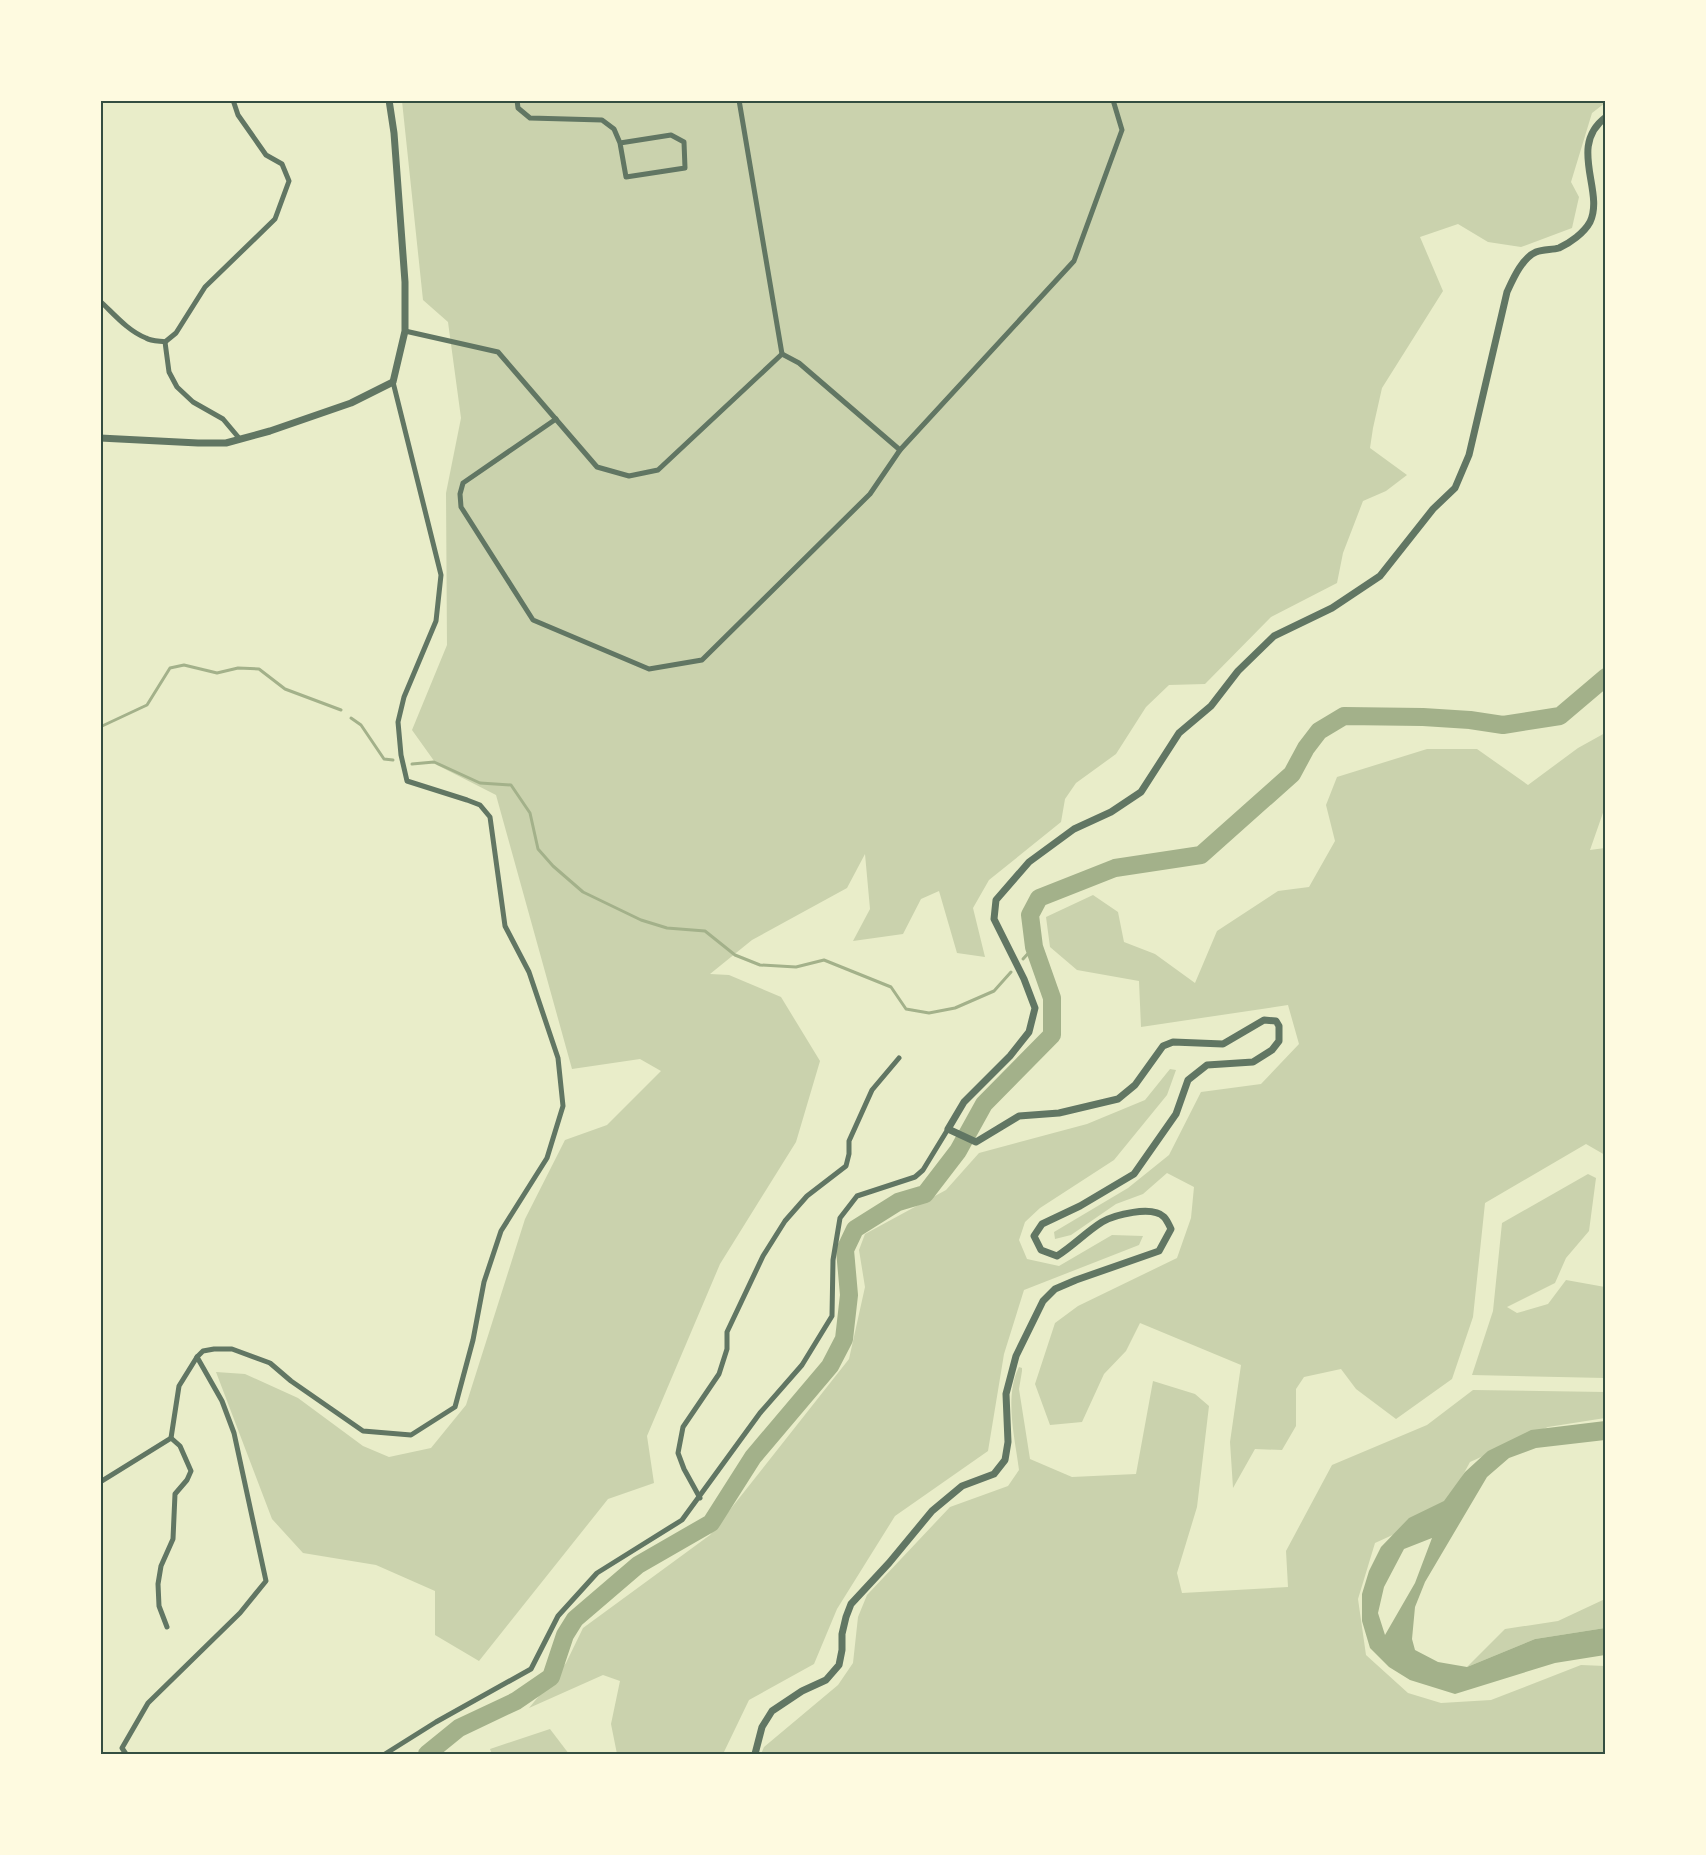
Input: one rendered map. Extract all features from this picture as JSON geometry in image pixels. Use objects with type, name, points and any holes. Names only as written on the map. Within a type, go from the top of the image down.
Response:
[{"type":"street","points":[[100,301],[124,325],[147,339],[165,342],[177,333],[205,287],[275,219],[289,181],[282,164],[266,155],[238,116],[233,100]]},
{"type":"street","points":[[100,1482],[171,1437],[179,1386],[203,1351],[232,1349],[270,1363],[291,1381],[363,1431],[411,1435],[455,1407],[473,1340],[484,1282],[501,1231],[547,1158],[563,1106],[558,1058],[529,972],[506,926],[490,817],[480,805],[407,781],[401,755],[398,722],[404,697],[436,621],[441,575],[393,382],[405,331],[405,282],[394,133],[389,100]]},
{"type":"street","points":[[517,100],[518,108],[530,118],[602,120],[614,129],[620,143],[626,177],[685,168],[684,142],[671,135],[620,143]]},
{"type":"street","points":[[739,100],[782,354]]},
{"type":"street","points":[[556,419],[463,483],[460,494],[461,507],[533,620],[649,669],[702,660],[870,494],[900,450],[1074,261],[1122,130],[1113,100]]},
{"type":"street","points":[[385,1755],[436,1722],[531,1669],[558,1616],[597,1573],[682,1520],[760,1413],[802,1365],[832,1316],[833,1260],[840,1218],[857,1196],[915,1176],[923,1170],[964,1102],[1010,1056],[1029,1032],[1035,1008],[1024,979],[994,919],[996,900],[1029,862],[1074,829],[1111,812],[1141,792],[1179,733],[1210,706],[1238,671],[1274,636],[1332,608],[1380,576],[1433,509],[1455,488],[1468,455],[1507,292],[1518,268],[1535,252],[1558,248],[1580,235],[1590,223],[1593,212],[1587,150],[1594,130],[1605,117]]},
{"type":"street","points":[[405,331],[498,352],[597,467],[629,476],[658,471],[782,354]]},
{"type":"street","points":[[165,342],[169,372],[177,387],[193,402],[223,419],[239,438]]},
{"type":"street","points":[[782,354],[799,363],[900,450]]},
{"type":"street","points":[[100,438],[226,443],[270,431],[351,403],[393,382]]},
{"type":"street","points":[[755,1755],[762,1727],[772,1711],[802,1691],[826,1680],[839,1665],[842,1634],[851,1604],[932,1511],[962,1486],[994,1474],[1005,1460],[1008,1443],[1006,1395],[1016,1356],[1043,1300],[1055,1289],[1066,1284],[1159,1251],[1171,1229],[1164,1216],[1153,1211],[1135,1212],[1103,1221],[1057,1256],[1041,1250],[1034,1236],[1042,1224],[1080,1206],[1134,1174],[1176,1114],[1188,1080],[1207,1065],[1253,1062],[1272,1050],[1279,1041],[1279,1026],[1276,1021],[1264,1020],[1222,1044],[1173,1042],[1163,1046],[1136,1085],[1118,1099],[1059,1113],[1019,1116],[976,1143],[948,1129]]},
{"type":"street","points":[[700,1498],[678,1453],[683,1427],[719,1374],[727,1349],[727,1332],[763,1256],[785,1221],[807,1196],[846,1166],[849,1141],[872,1090],[899,1058]]},
{"type":"street","points":[[126,1755],[122,1748],[148,1703],[240,1613],[266,1581],[234,1433],[222,1401],[197,1357]]},
{"type":"street","points":[[167,1627],[159,1606],[158,1584],[161,1566],[173,1539],[175,1494],[187,1480],[191,1471],[180,1446],[171,1437]]},
{"type":"shaded area","points":[[402,101],[1605,101],[1592,113],[1571,182],[1579,197],[1572,228],[1521,247],[1488,242],[1458,224],[1420,237],[1443,291],[1382,388],[1370,448],[1407,475],[1386,491],[1363,501],[1343,553],[1337,583],[1271,617],[1205,684],[1169,685],[1146,707],[1116,754],[1076,783],[1065,799],[1061,822],[989,880],[973,908],[985,957],[957,953],[939,891],[921,899],[903,934],[853,941],[870,909],[865,854],[847,888],[752,940],[710,974],[729,975],[781,997],[820,1061],[796,1142],[720,1264],[647,1436],[654,1483],[608,1499],[479,1661],[435,1635],[435,1591],[376,1565],[303,1553],[272,1519],[216,1372],[245,1374],[298,1398],[363,1446],[389,1457],[431,1448],[466,1405],[525,1219],[565,1140],[607,1125],[661,1071],[640,1059],[572,1069],[496,795],[437,765],[412,730],[447,645],[446,493],[461,418],[448,322],[423,300]]},
{"type":"shaded area","points":[[1605,733],[1605,807],[1590,850],[1605,848],[1605,1155],[1586,1144],[1485,1203],[1473,1317],[1452,1379],[1396,1419],[1356,1389],[1341,1369],[1304,1377],[1296,1389],[1296,1426],[1282,1450],[1255,1449],[1233,1488],[1230,1442],[1241,1365],[1140,1323],[1126,1351],[1104,1374],[1082,1422],[1050,1425],[1035,1384],[1055,1323],[1078,1306],[1177,1258],[1191,1218],[1194,1187],[1167,1173],[1143,1194],[1116,1204],[1071,1235],[1055,1239],[1054,1232],[1128,1188],[1169,1155],[1201,1092],[1261,1084],[1299,1044],[1288,1005],[1141,1027],[1139,981],[1077,970],[1050,947],[1046,917],[1093,895],[1118,912],[1124,942],[1155,954],[1195,983],[1217,931],[1278,891],[1309,887],[1335,841],[1326,805],[1337,777],[1427,749],[1477,749],[1528,785],[1578,748]]},
{"type":"shaded area","points":[[1170,1069],[1176,1070],[1167,1095],[1114,1160],[1040,1208],[1025,1222],[1019,1240],[1027,1259],[1059,1266],[1112,1235],[1143,1236],[1139,1245],[1024,1290],[1004,1354],[988,1451],[895,1516],[837,1609],[814,1664],[749,1700],[723,1754],[617,1754],[611,1724],[620,1681],[603,1675],[529,1708],[566,1663],[583,1628],[710,1535],[849,1359],[865,1287],[859,1250],[865,1234],[946,1190],[979,1153],[1087,1124],[1145,1100]]},
{"type":"shaded area","points":[[1588,1174],[1596,1178],[1589,1231],[1566,1258],[1555,1283],[1507,1307],[1517,1313],[1548,1304],[1566,1280],[1605,1287],[1605,1378],[1472,1375],[1493,1311],[1502,1223]]},
{"type":"shaded area","points":[[1019,1367],[1022,1368],[1019,1389],[1030,1459],[1072,1477],[1136,1474],[1153,1381],[1195,1394],[1209,1406],[1197,1507],[1177,1573],[1182,1593],[1288,1587],[1286,1551],[1332,1465],[1427,1425],[1473,1390],[1605,1392],[1605,1418],[1548,1427],[1470,1462],[1443,1512],[1375,1543],[1358,1599],[1366,1655],[1408,1693],[1441,1703],[1491,1700],[1581,1665],[1605,1666],[1605,1754],[761,1754],[764,1747],[838,1685],[853,1663],[858,1617],[867,1595],[950,1507],[1008,1486],[1019,1470],[1011,1404]]},
{"type":"shaded area","points":[[1605,1421],[1605,1440],[1536,1448],[1509,1458],[1487,1477],[1425,1582],[1415,1607],[1412,1639],[1415,1650],[1438,1662],[1467,1667],[1535,1639],[1605,1628],[1605,1655],[1555,1663],[1455,1694],[1410,1680],[1389,1667],[1370,1648],[1362,1621],[1362,1594],[1369,1571],[1381,1547],[1409,1518],[1444,1501],[1465,1472],[1488,1451],[1531,1430]],"holes":[[[1432,1538],[1415,1583],[1385,1635],[1378,1613],[1384,1587],[1404,1549]]]},
{"type":"shaded area","points":[[1605,1599],[1605,1628],[1535,1639],[1467,1667],[1505,1629],[1558,1621]]},
{"type":"shaded area","points":[[550,1729],[569,1754],[492,1754],[490,1749]]},
{"type":"waterway","points":[[100,727],[147,705],[170,668],[184,665],[217,673],[238,668],[259,669],[285,689],[341,710]]},
{"type":"waterway","points":[[427,1754],[459,1728],[516,1701],[551,1677],[565,1635],[575,1619],[638,1565],[711,1523],[753,1457],[830,1366],[844,1339],[849,1295],[845,1250],[855,1229],[898,1202],[925,1194],[958,1151],[984,1104],[1052,1035],[1052,998],[1034,947],[1030,915],[1039,898],[1115,868],[1201,855],[1292,774],[1306,748],[1319,731],[1344,716],[1423,717],[1503,725],[1560,716],[1606,677]]},
{"type":"waterway","points":[[351,718],[361,725],[384,759],[393,760]]},
{"type":"waterway","points":[[412,764],[434,762],[480,783],[511,785],[530,813],[538,849],[553,866],[583,892],[641,920],[667,928],[705,931],[735,955],[760,965],[796,967],[824,960],[891,987],[906,1009],[929,1013],[955,1008],[994,991],[1011,972]]},
{"type":"waterway","points":[[1023,959],[1034,947]]}]
